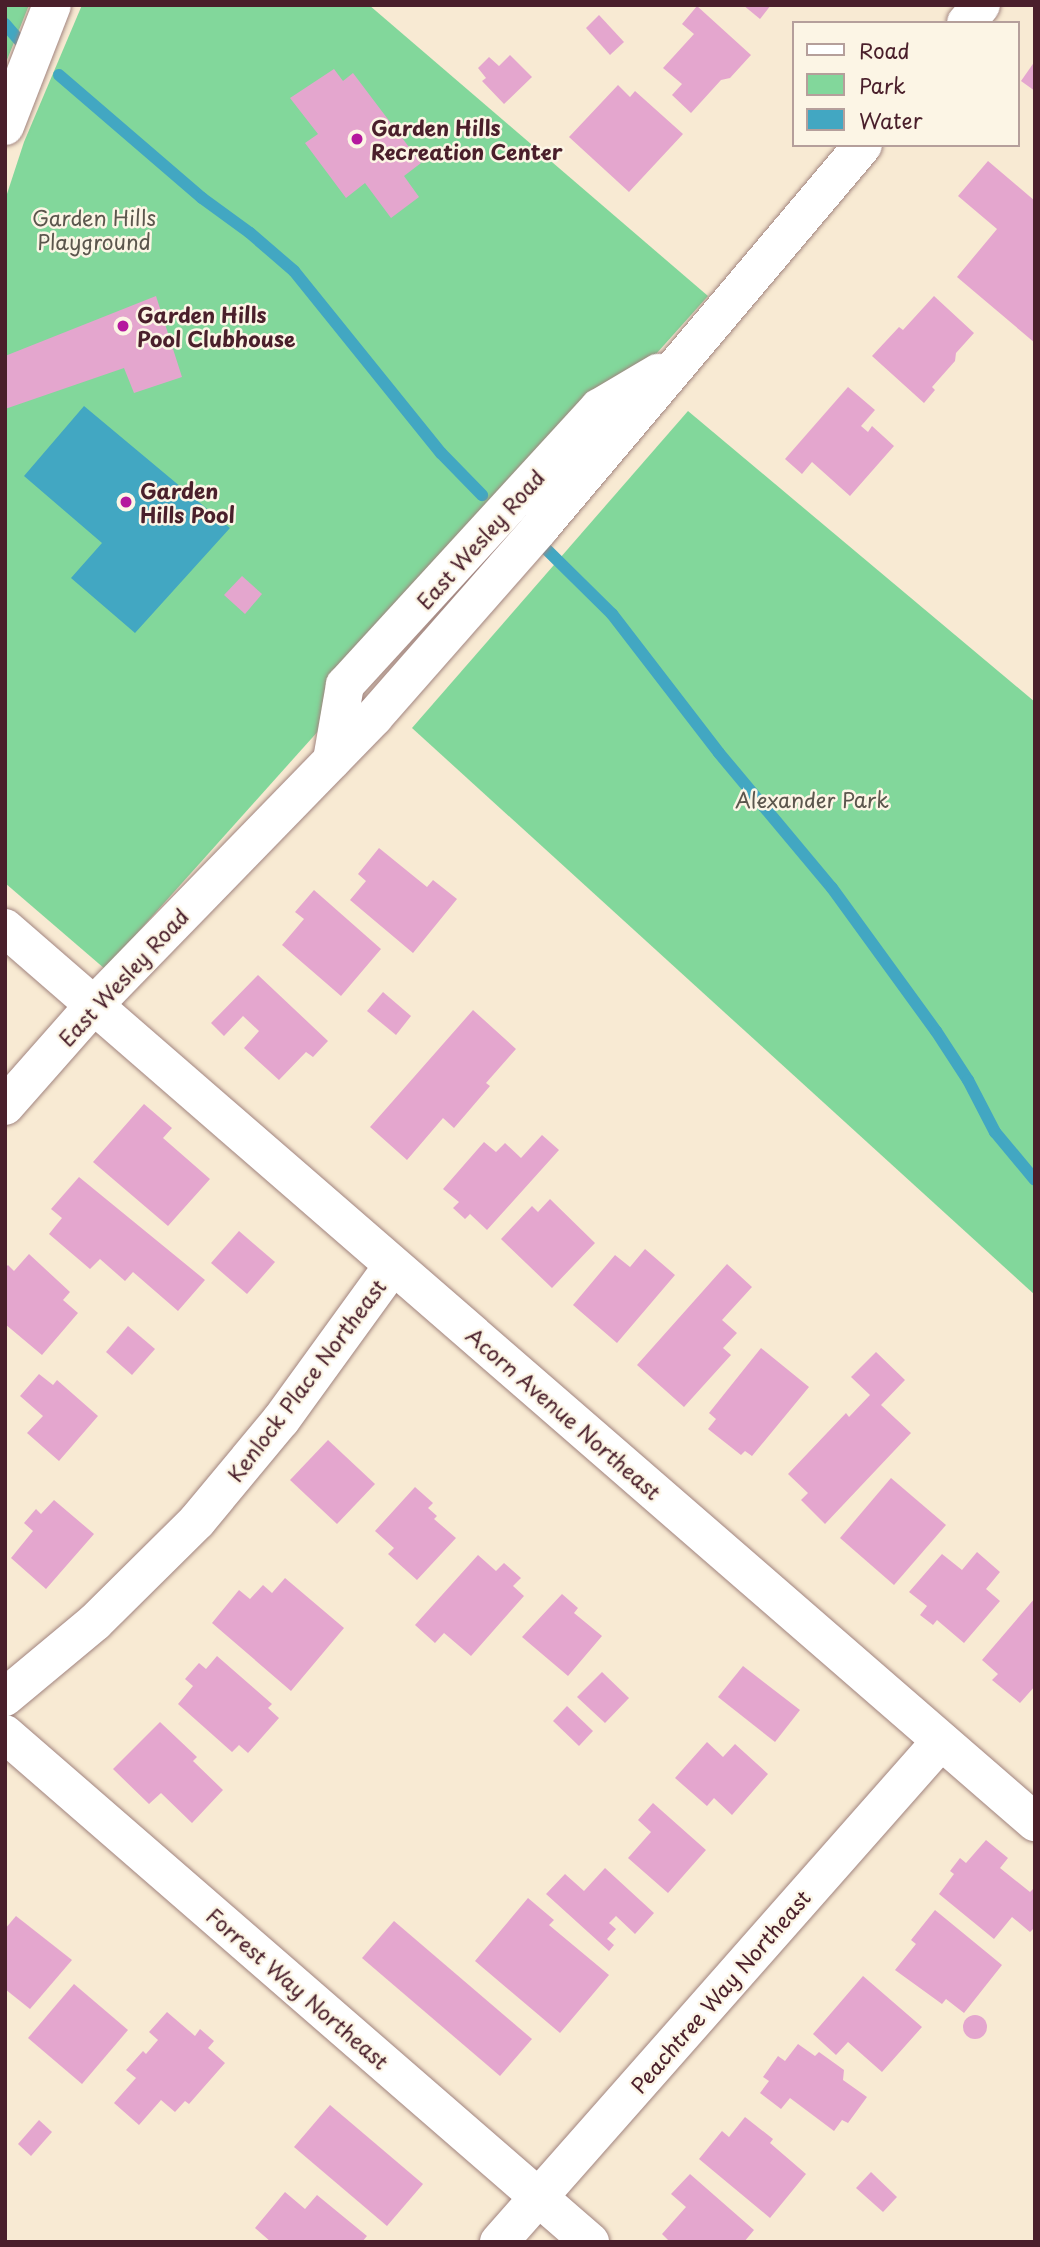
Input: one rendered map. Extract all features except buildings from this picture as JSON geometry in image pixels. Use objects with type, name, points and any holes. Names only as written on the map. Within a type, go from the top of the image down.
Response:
[{"type":"street","points":[[5,126],[52,5]]},
{"type":"street","points":[[968,21],[981,5]]},
{"type":"street","name":"East Wesley Road","points":[[5,1106],[94,1004],[332,760],[345,685],[599,408],[684,358],[861,147]]},
{"type":"street","name":"Acorn Avenue Northeast","points":[[5,928],[1035,1822]]},
{"type":"street","name":"Kenlock Place Northeast","points":[[5,1697],[95,1622],[197,1521],[281,1420],[393,1265]]},
{"type":"street","name":"Forrest Way Northeast","points":[[5,1734],[590,2242]]},
{"type":"street","name":"Peachtree Way Northeast","points":[[499,2242],[941,1741]]},
{"type":"green space","points":[[5,5],[29,5],[5,65]]},
{"type":"green space","name":"Garden Hills Playground","points":[[82,5],[369,5],[708,296],[105,969],[5,883],[5,200],[24,142]]},
{"type":"green space","name":"Alexander Park","points":[[688,411],[1035,702],[1035,1295],[412,728]]},
{"type":"water","name":"Garden Hills Pool","points":[[84,406],[230,528],[135,633],[71,578],[102,543],[24,476]]},
{"type":"waterway","points":[[5,24],[25,47]]},
{"type":"waterway","points":[[59,75],[202,198],[250,233],[294,271],[441,453],[482,495]]},
{"type":"waterway","points":[[541,544],[612,614],[719,753],[832,888],[936,1031],[968,1080],[995,1132],[1035,1180]]},
{"type":"place","name":"Garden Hills Recreation Center","points":[[357,139]]},
{"type":"place","name":"Garden Hills Pool Clubhouse","points":[[123,326]]},
{"type":"place","name":"Garden Hills Pool","points":[[126,502]]}]
